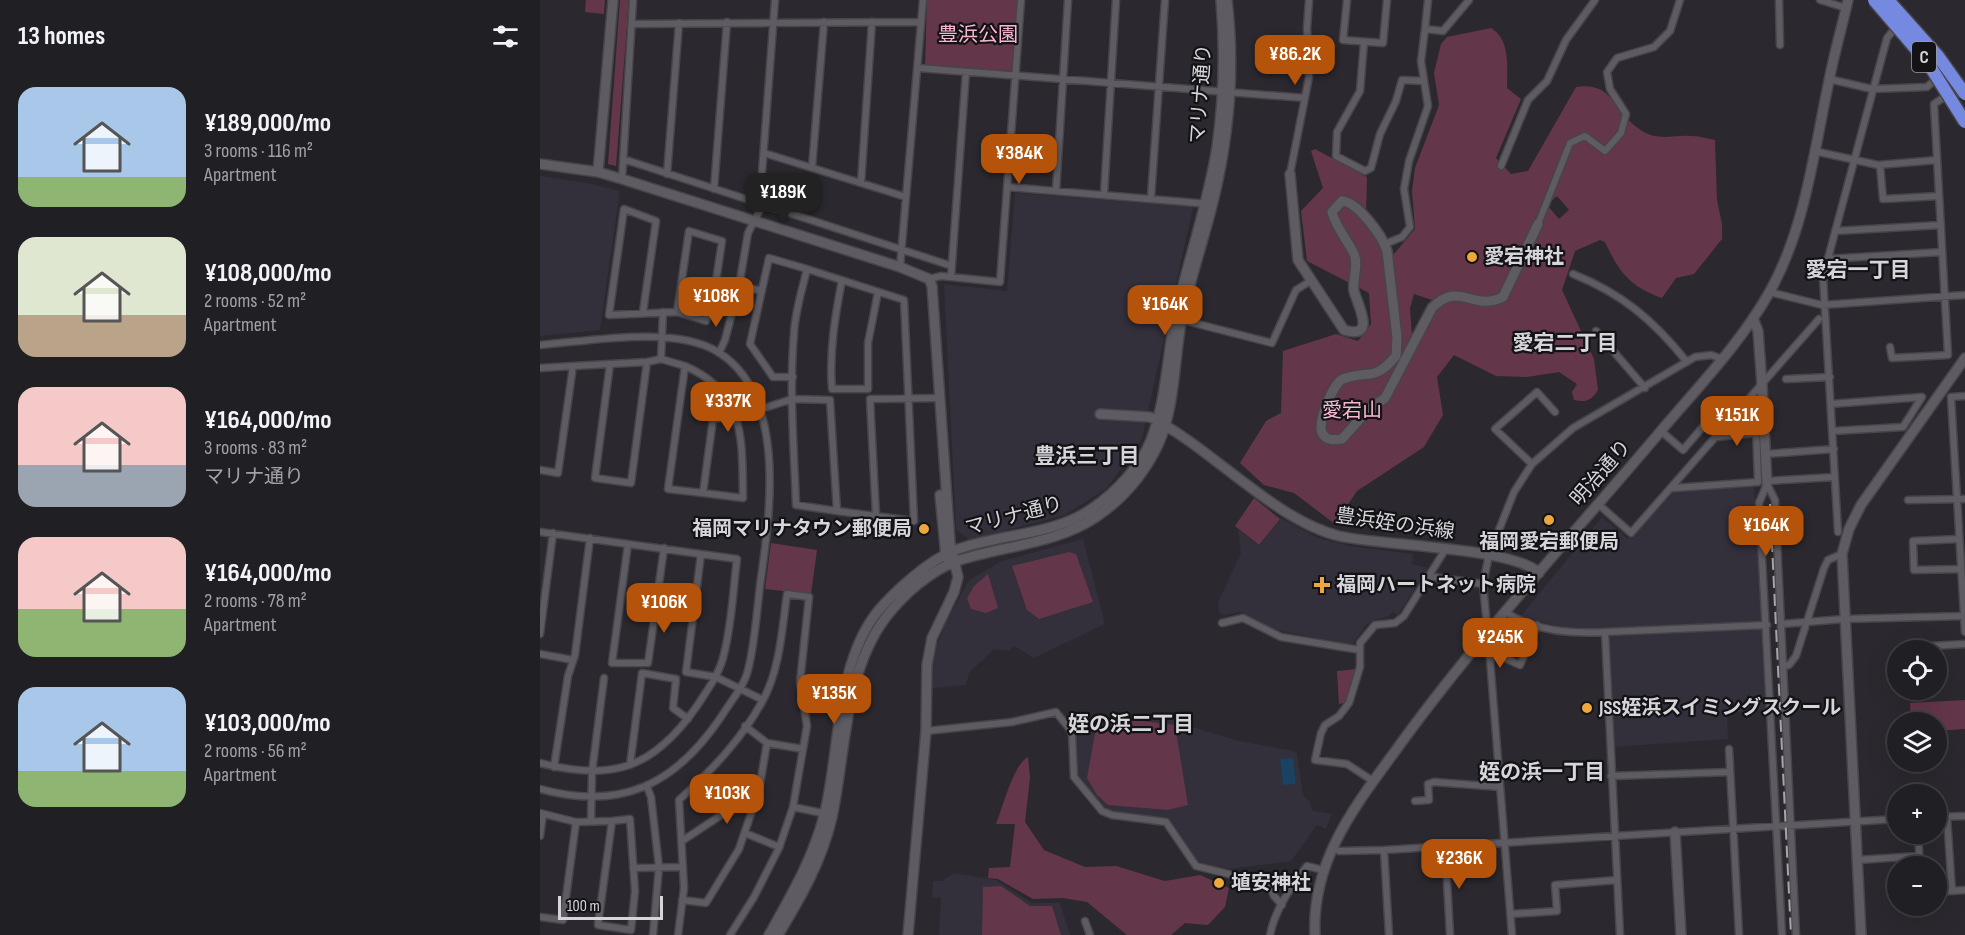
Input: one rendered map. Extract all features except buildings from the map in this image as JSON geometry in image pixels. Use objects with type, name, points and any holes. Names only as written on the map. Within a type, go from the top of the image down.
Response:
[{"type":"highway","name":"C","points":[[1874,0],[1922,55],[1965,121]]},
{"type":"highway","name":"C","points":[[1892,2],[1938,56],[1965,94]]},
{"type":"street","points":[[598,172],[613,0]]},
{"type":"street","points":[[622,179],[633,0]]},
{"type":"street","points":[[719,352],[725,340],[739,286],[748,233],[760,204],[775,0]]},
{"type":"street","points":[[900,267],[923,0]]},
{"type":"street","points":[[540,169],[600,177],[900,267],[929,279],[951,277],[1000,282],[1021,0]]},
{"type":"street","points":[[1056,191],[1068,0]]},
{"type":"street","points":[[1104,194],[1116,0]]},
{"type":"street","points":[[1151,197],[1165,0]]},
{"type":"street","name":"マリナ通り","points":[[1221,0],[1227,91]]},
{"type":"street","name":"マリナ通り","points":[[778,935],[812,877],[857,680],[871,643],[885,618],[901,600],[953,562],[1076,529],[1123,497],[1143,472],[1161,422],[1182,320],[1223,150],[1231,28],[1227,0]]},
{"type":"street","points":[[1309,0],[1307,28],[1309,77],[1290,174],[1298,260],[1344,330],[1357,330],[1362,326],[1364,318],[1354,292],[1355,256],[1332,212],[1342,201],[1352,204],[1383,237],[1397,337],[1396,356],[1377,374],[1344,379],[1336,383],[1320,423],[1321,432],[1326,438],[1334,440],[1342,440],[1368,411],[1385,398],[1432,308],[1442,298],[1457,296],[1493,302],[1503,297],[1538,224],[1570,143],[1585,136],[1605,151],[1621,133],[1626,114],[1611,88],[1607,72],[1617,58],[1654,47],[1670,31],[1680,0]]},
{"type":"street","points":[[1347,0],[1343,40],[1383,43],[1387,0]]},
{"type":"street","points":[[1385,244],[1402,237],[1410,227],[1404,189],[1409,160],[1428,106],[1421,61],[1428,0]]},
{"type":"street","points":[[1425,29],[1443,31],[1469,0]]},
{"type":"street","points":[[1502,166],[1528,100],[1546,81],[1566,40],[1595,0]]},
{"type":"street","points":[[1779,0],[1780,45]]},
{"type":"street","points":[[1820,0],[1847,4]]},
{"type":"street","points":[[1869,0],[1896,27],[1939,77],[1965,121]]},
{"type":"street","name":"明治通り","points":[[1315,935],[1317,894],[1323,870],[1331,847],[1353,808],[1433,700],[1488,632],[1722,359],[1753,318],[1769,292],[1791,241],[1847,4]]},
{"type":"street","points":[[714,189],[727,22]]},
{"type":"street","points":[[812,168],[824,22]]},
{"type":"street","points":[[861,183],[872,22]]},
{"type":"street","points":[[632,24],[921,22]]},
{"type":"street","points":[[667,174],[679,23]]},
{"type":"street","points":[[1838,531],[1822,277],[1887,38],[1896,27]]},
{"type":"street","points":[[1364,42],[1360,91],[1337,132],[1336,156],[1365,171],[1371,168],[1380,134],[1396,101],[1402,80],[1424,81]]},
{"type":"street","points":[[918,68],[1305,98]]},
{"type":"street","points":[[951,277],[966,72]]},
{"type":"street","points":[[1829,79],[1872,89],[1927,87],[1939,77]]},
{"type":"street","points":[[1890,347],[1892,358],[1948,355],[1934,104],[1950,94]]},
{"type":"street","points":[[1814,151],[1880,165],[1937,160]]},
{"type":"street","points":[[764,153],[906,197]]},
{"type":"street","points":[[623,159],[952,266]]},
{"type":"street","points":[[540,164],[598,172],[622,179],[926,283],[929,288],[948,554],[953,562],[957,578],[954,592],[932,638],[927,665],[926,731],[908,935]]},
{"type":"street","points":[[1880,165],[1883,199],[1939,196]]},
{"type":"street","points":[[1007,187],[1151,197],[1209,204]]},
{"type":"street","name":"マリナ通り","points":[[768,935],[811,855],[828,814],[850,668],[862,638],[877,612],[894,595],[948,554],[1049,528],[1071,520],[1092,509],[1116,490],[1134,467],[1161,422],[1176,317],[1209,204]]},
{"type":"street","points":[[643,312],[656,221],[624,209],[609,315],[677,312],[706,321],[716,281],[722,241],[689,231],[677,312]]},
{"type":"street","points":[[1835,231],[1941,225]]},
{"type":"street","points":[[1827,259],[1942,252]]},
{"type":"street","points":[[793,377],[773,377],[750,344],[769,258],[807,269],[843,280],[904,300],[914,521],[796,505],[792,399],[793,377],[794,331],[807,269]]},
{"type":"street","points":[[1573,274],[1606,287],[1658,326],[1687,362]]},
{"type":"street","points":[[929,279],[934,303],[938,398]]},
{"type":"street","points":[[843,280],[833,327],[830,365],[832,389],[868,389],[868,343],[878,292]]},
{"type":"street","points":[[1182,320],[1272,343],[1296,290],[1312,280]]},
{"type":"street","points":[[716,281],[762,291]]},
{"type":"street","points":[[1769,292],[1825,305],[1965,295]]},
{"type":"street","points":[[661,359],[663,312]]},
{"type":"street","points":[[1753,318],[1758,331],[1767,483],[1775,500],[1785,666],[1796,935]]},
{"type":"street","points":[[1598,504],[1631,533],[1674,488],[1819,319]]},
{"type":"street","points":[[1596,330],[1645,388]]},
{"type":"street","points":[[540,345],[662,336],[696,342],[719,352],[741,373],[761,410],[767,433],[767,534],[748,671],[739,689],[704,742],[676,770],[647,787],[591,798],[540,789]]},
{"type":"street","points":[[1512,935],[1488,632],[1482,584],[1489,555],[1514,492],[1532,464],[1573,428],[1687,362],[1706,355],[1722,359]]},
{"type":"street","points":[[1861,935],[1842,554],[1849,529],[1861,505],[1965,358]]},
{"type":"street","points":[[540,368],[647,362],[661,359],[685,366],[704,374],[723,391],[736,417],[742,438],[743,498],[668,489],[685,366]]},
{"type":"street","points":[[610,364],[595,478],[631,483],[647,362]]},
{"type":"street","points":[[540,470],[558,473],[573,366]]},
{"type":"street","points":[[1786,379],[1830,376]]},
{"type":"street","points":[[1532,464],[1495,429],[1537,392],[1555,412]]},
{"type":"street","points":[[1965,396],[1951,397],[1965,632]]},
{"type":"street","points":[[1831,404],[1922,397],[1903,427],[1833,431]]},
{"type":"street","points":[[876,516],[870,399],[938,398]]},
{"type":"street","points":[[703,493],[713,419],[736,417],[792,399],[830,400],[837,511]]},
{"type":"street","points":[[1661,430],[1683,450],[1725,401]]},
{"type":"street","points":[[1100,414],[1150,417],[1161,422]]},
{"type":"street","name":"豊浜姪の浜線","points":[[1161,422],[1288,513],[1316,528],[1349,538],[1489,555],[1531,565],[1539,573]]},
{"type":"street","points":[[1674,488],[1758,482],[1756,425],[1765,424]]},
{"type":"street","points":[[1716,437],[1756,433]]},
{"type":"street","points":[[1766,454],[1834,449]]},
{"type":"street","points":[[1767,483],[1835,477]]},
{"type":"street","points":[[1767,483],[1759,503],[1778,826],[1782,935]]},
{"type":"street","points":[[1908,500],[1965,499]]},
{"type":"street","points":[[540,532],[737,559],[724,654],[716,677],[688,719],[661,750],[630,765],[592,772],[540,763]]},
{"type":"street","points":[[540,634],[554,533]]},
{"type":"street","points":[[554,767],[567,676],[573,660],[590,538]]},
{"type":"street","points":[[1959,539],[1913,541],[1914,570],[1961,568]]},
{"type":"street","points":[[628,544],[612,663],[648,663],[664,548]]},
{"type":"street","points":[[1373,782],[1347,764],[1315,760],[1320,732],[1325,725],[1339,716],[1349,703],[1360,667],[1360,643],[1375,625],[1395,623],[1404,616],[1445,550]]},
{"type":"street","points":[[701,554],[686,672],[716,677],[763,700]]},
{"type":"street","points":[[1785,666],[1789,665],[1796,656],[1805,623],[1828,560],[1842,554]]},
{"type":"street","points":[[1427,576],[1482,584]]},
{"type":"street","points":[[678,935],[683,867],[679,800],[716,767],[763,700],[778,654],[787,594],[809,597],[800,682],[807,726],[792,807],[779,848],[754,897],[730,935]]},
{"type":"street","points":[[1505,612],[1537,625],[1574,633],[1767,625]]},
{"type":"street","points":[[1782,624],[1844,619],[1965,616]]},
{"type":"street","points":[[1221,623],[1243,618],[1281,637],[1360,650]]},
{"type":"street","points":[[1489,651],[1520,665],[1537,625]]},
{"type":"street","points":[[1605,632],[1620,935]]},
{"type":"street","points":[[1947,645],[1965,644]]},
{"type":"street","points":[[540,654],[573,660]]},
{"type":"street","points":[[630,765],[642,673],[676,679],[673,708],[688,719]]},
{"type":"street","points":[[591,821],[592,772],[604,678]]},
{"type":"street","points":[[926,731],[1012,722],[1056,712],[1072,732],[1074,777],[1102,811],[1112,815],[1166,822],[1171,826],[1196,866],[1249,879],[1266,877],[1274,896],[1282,905]]},
{"type":"street","points":[[745,726],[767,743],[803,749]]},
{"type":"street","points":[[682,900],[706,903],[739,849],[759,790],[767,743]]},
{"type":"street","points":[[1729,749],[1738,935]]},
{"type":"street","points":[[1611,776],[1730,772]]},
{"type":"street","points":[[1415,801],[1429,800],[1428,784],[1434,782],[1500,787]]},
{"type":"street","points":[[647,787],[651,797],[659,867],[653,935]]},
{"type":"street","points":[[682,841],[759,790]]},
{"type":"street","points":[[792,807],[828,814]]},
{"type":"street","points":[[540,836],[542,813],[576,822],[630,819],[635,891],[631,930],[597,926],[612,821]]},
{"type":"street","points":[[1952,891],[1947,817],[1965,816]]},
{"type":"street","points":[[1331,847],[1339,851],[1384,850],[1887,820]]},
{"type":"street","points":[[540,917],[563,920],[576,822]]},
{"type":"street","points":[[1675,832],[1681,935]]},
{"type":"street","points":[[745,833],[779,848]]},
{"type":"street","points":[[1918,844],[1919,856]]},
{"type":"street","points":[[1445,846],[1450,935]]},
{"type":"street","points":[[1384,850],[1389,935]]},
{"type":"street","points":[[1857,860],[1887,858]]},
{"type":"street","points":[[1270,935],[1273,920],[1307,866],[1323,870]]},
{"type":"street","points":[[633,868],[683,867]]},
{"type":"street","points":[[1511,914],[1557,911],[1555,885],[1617,880]]},
{"type":"street","points":[[1947,891],[1965,890]]},
{"type":"street","points":[[1085,921],[1090,935]]},
{"type":"shaded area","points":[[540,176],[620,191],[600,330],[540,336]]},
{"type":"shaded area","points":[[1015,193],[1193,207],[1142,439],[1107,488],[1065,515],[970,540],[956,530],[944,284],[1007,291]]},
{"type":"shaded area","points":[[1754,486],[1766,710],[1727,713],[1728,739],[1613,747],[1607,629],[1575,630],[1520,617],[1602,517],[1628,539],[1673,491]]},
{"type":"shaded area","name":"福岡ハートネット病院","points":[[1281,518],[1318,538],[1350,546],[1413,554],[1412,564],[1428,568],[1398,615],[1392,612],[1389,616],[1366,625],[1352,645],[1277,630],[1241,612],[1223,615],[1219,612],[1218,602],[1241,553],[1238,529],[1259,546]]},
{"type":"shaded area","points":[[1083,539],[1105,624],[1034,658],[1014,646],[1009,651],[994,649],[969,673],[966,685],[932,688],[934,653],[945,624],[969,580],[1002,561]]},
{"type":"shaded area","points":[[1141,714],[1160,719],[1176,718],[1189,726],[1235,740],[1294,751],[1297,753],[1303,795],[1310,802],[1313,811],[1332,814],[1326,829],[1317,825],[1291,861],[1230,869],[1198,864],[1172,823],[1103,809],[1078,775],[1077,734],[1083,724]]},
{"type":"shaded area","points":[[954,873],[996,880],[1032,903],[1060,903],[1070,935],[939,935],[941,898],[932,897],[933,881],[942,881]]},
{"type":"green space","points":[[586,0],[605,0],[604,14],[585,12]]},
{"type":"green space","points":[[620,0],[629,0],[616,166],[608,164]]},
{"type":"green space","name":"豊浜公園","points":[[927,0],[1018,0],[1013,71],[925,66]]},
{"type":"green space","name":"愛宕山","points":[[1491,28],[1502,40],[1507,63],[1507,88],[1521,99],[1496,158],[1511,174],[1528,171],[1576,87],[1598,88],[1645,133],[1659,137],[1695,136],[1715,140],[1717,200],[1722,224],[1722,239],[1694,274],[1676,278],[1662,298],[1642,289],[1627,277],[1615,262],[1605,242],[1600,240],[1575,251],[1562,290],[1594,359],[1598,390],[1593,396],[1585,401],[1574,400],[1572,392],[1577,384],[1559,372],[1527,377],[1496,376],[1454,355],[1437,377],[1443,415],[1424,447],[1357,491],[1335,524],[1294,493],[1264,485],[1240,463],[1266,421],[1281,413],[1283,351],[1336,334],[1358,341],[1371,324],[1369,293],[1307,261],[1301,211],[1323,188],[1311,151],[1315,149],[1367,177],[1366,214],[1394,254],[1415,229],[1412,191],[1415,168],[1439,105],[1434,73],[1441,44],[1447,37]],"holes":[[[1557,196],[1569,210],[1559,219],[1547,205]],[[1414,294],[1432,300],[1412,338],[1410,308]]]},
{"type":"green space","points":[[1254,498],[1280,519],[1259,545],[1235,526]]},
{"type":"green space","points":[[771,543],[817,550],[811,594],[765,589]]},
{"type":"green space","points":[[1069,552],[1076,554],[1093,602],[1039,619],[1027,610],[1012,566]]},
{"type":"green space","points":[[988,574],[998,608],[986,613],[971,609],[967,598],[974,586]]},
{"type":"green space","points":[[1356,669],[1347,702],[1339,704],[1337,671]]},
{"type":"green space","points":[[1965,700],[1965,729],[1947,730],[1947,712],[1910,712],[1910,703]]},
{"type":"green space","points":[[1135,720],[1175,725],[1188,805],[1168,810],[1108,805],[1097,795],[1087,778],[1095,733],[1103,725]]},
{"type":"green space","points":[[1028,757],[1030,777],[1025,822],[1044,850],[1085,867],[1116,866],[1165,881],[1200,875],[1229,888],[1225,907],[1208,925],[1185,923],[1171,935],[1127,935],[1087,902],[1063,898],[1033,899],[998,879],[988,878],[989,868],[1010,867],[1015,824],[996,824],[1013,777]]},
{"type":"green space","points":[[1001,886],[1030,906],[1052,906],[1061,935],[982,935],[983,887]]},
{"type":"water","points":[[1293,758],[1296,784],[1283,785],[1280,759]]},
{"type":"railway","points":[[1770,504],[1791,935]]},
{"type":"place","name":"愛宕神社","points":[[1472,257]]},
{"type":"place","name":"福岡愛宕郵便局","points":[[1549,520]]},
{"type":"place","name":"福岡マリナタウン郵便局","points":[[924,529]]},
{"type":"place","name":"福岡ハートネット病院","points":[[1322,585]]},
{"type":"place","name":"JSS姪浜スイミングスクール","points":[[1587,708]]},
{"type":"place","name":"埴安神社","points":[[1219,883]]},
{"type":"district","name":"愛宕一丁目","points":[[1858,270]]},
{"type":"district","name":"愛宕二丁目","points":[[1565,343]]},
{"type":"district","name":"豊浜三丁目","points":[[1087,456]]},
{"type":"district","name":"姪の浜二丁目","points":[[1131,724]]},
{"type":"district","name":"姪の浜一丁目","points":[[1542,772]]}]
